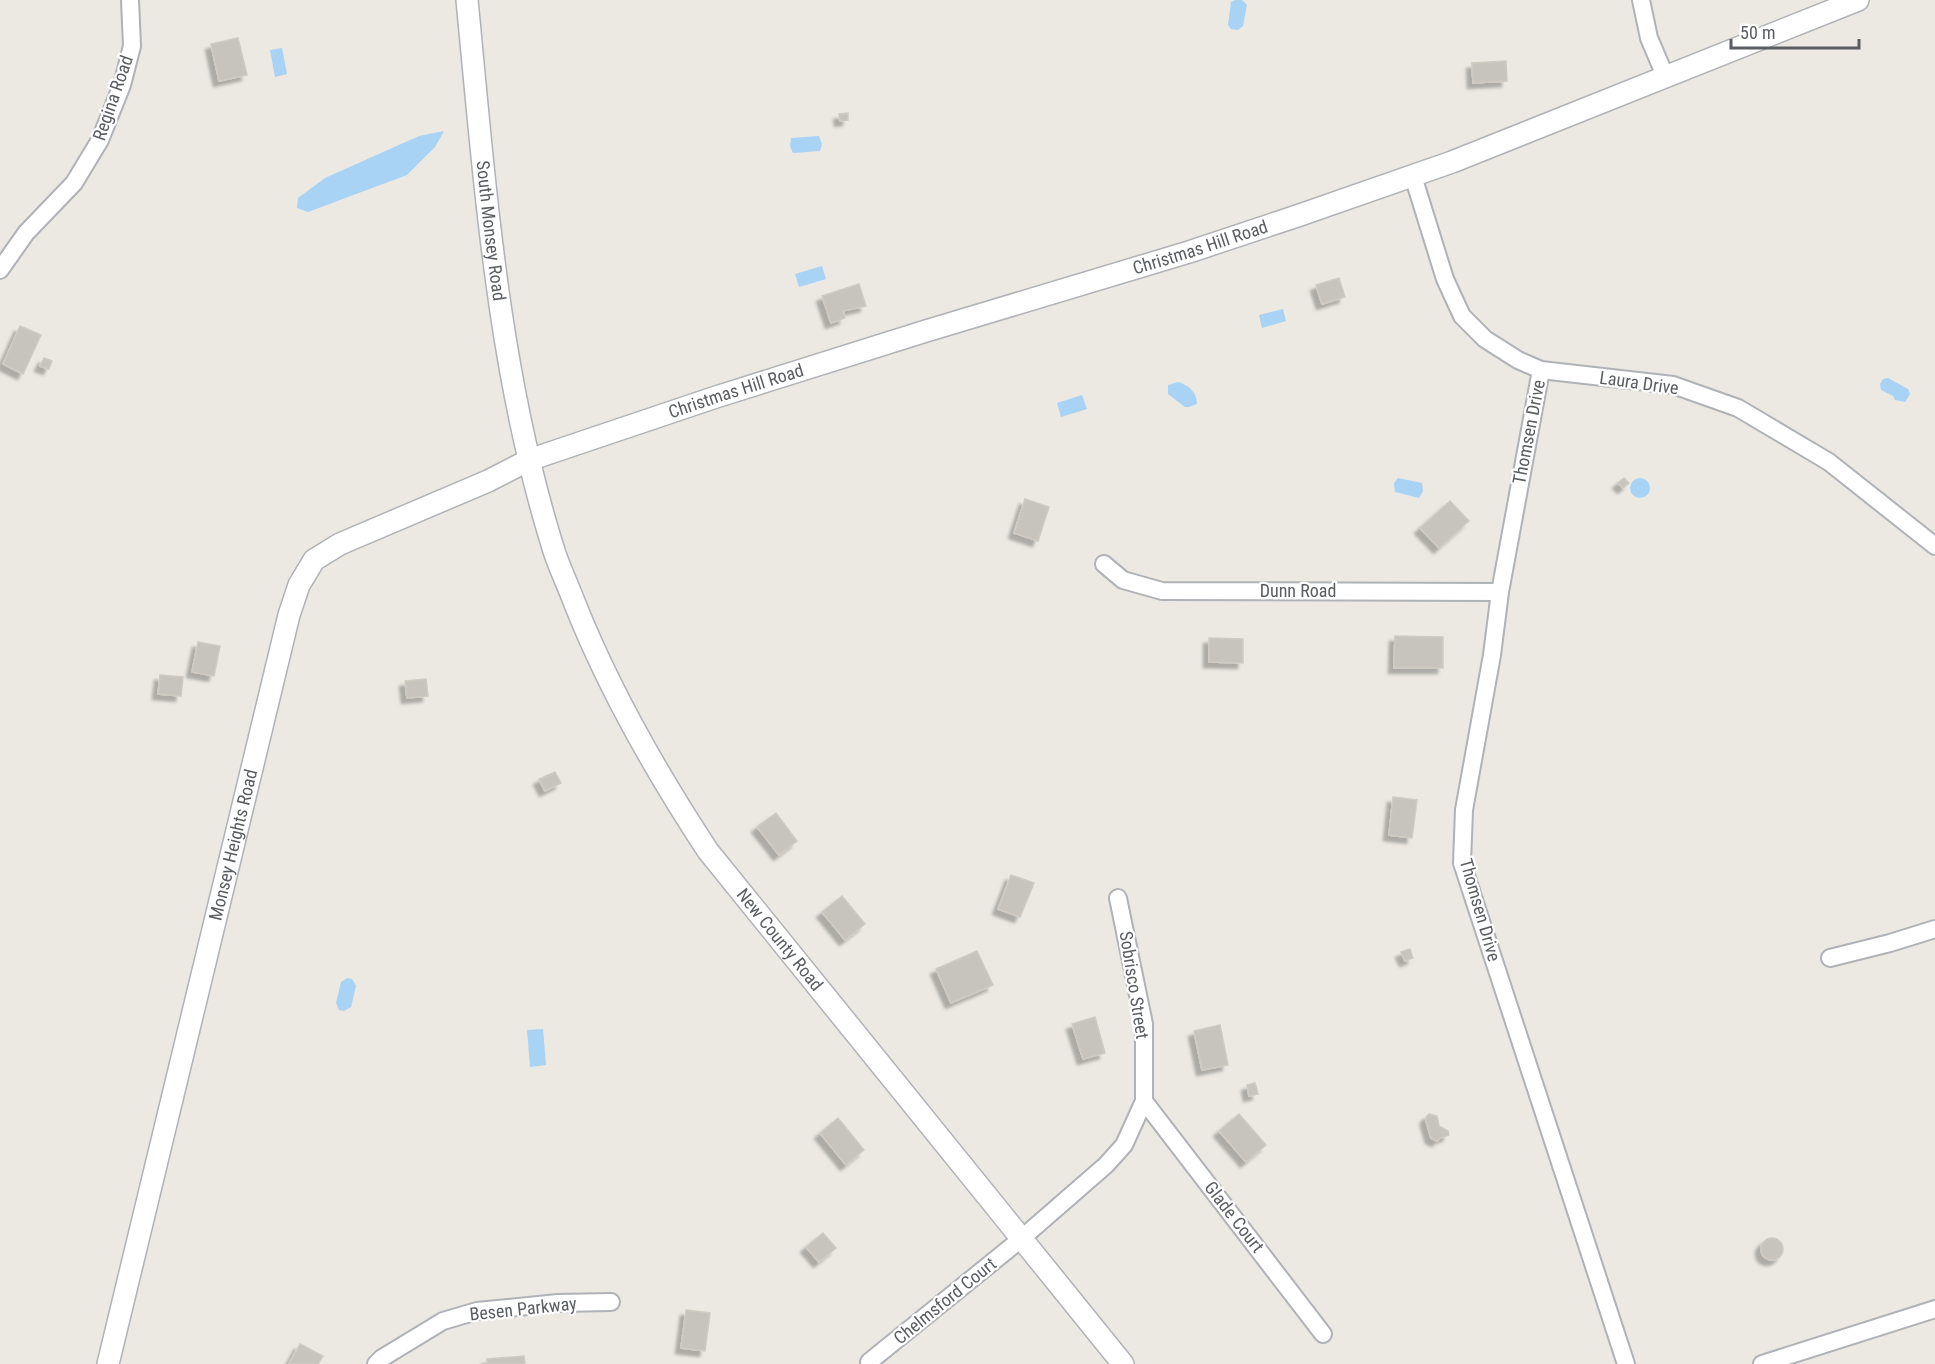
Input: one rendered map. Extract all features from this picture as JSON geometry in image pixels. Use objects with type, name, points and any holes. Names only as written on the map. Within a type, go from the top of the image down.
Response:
[{"type":"street","name":"Regina Road","points":[[0,270],[26,233],[74,183],[100,141],[122,86],[132,46],[130,0]]},
{"type":"street","name":"South Monsey Road","points":[[467,0],[498,284],[509,359],[529,460]]},
{"type":"street","points":[[1641,0],[1649,38],[1666,78]]},
{"type":"street","name":"Christmas Hill Road","points":[[529,460],[716,397],[915,334],[1189,252],[1413,176],[1634,91],[1858,0]]},
{"type":"street","name":"Laura Drive","points":[[1413,176],[1444,279],[1462,316],[1485,339],[1518,360],[1541,370],[1673,385],[1738,408],[1829,462],[1935,546]]},
{"type":"street","name":"Thomsen Drive","points":[[1541,370],[1500,592],[1492,655],[1464,810],[1462,863],[1626,1364]]},
{"type":"street","name":"New County Road","points":[[529,460],[556,555],[589,639],[627,719],[665,787],[708,851],[741,894],[1123,1364]]},
{"type":"street","name":"Monsey Heights Road","points":[[108,1364],[289,615],[299,585],[314,560],[340,544],[488,481],[529,460]]},
{"type":"street","name":"Dunn Road","points":[[1104,564],[1123,580],[1162,591],[1500,592]]},
{"type":"street","name":"Sobrisco Street","points":[[1021,1239],[1106,1165],[1124,1145],[1144,1101],[1144,1024],[1118,898]]},
{"type":"street","points":[[1830,958],[1935,929]]},
{"type":"street","name":"Glade Court","points":[[1144,1101],[1323,1334]]},
{"type":"street","name":"Chelmsford Court","points":[[869,1362],[1021,1239]]},
{"type":"street","name":"Besen Parkway","points":[[376,1364],[382,1358],[443,1321],[477,1311],[558,1303],[611,1302]]},
{"type":"street","points":[[1762,1364],[1935,1309]]},
{"type":"water","points":[[1242,0],[1247,5],[1243,26],[1238,30],[1231,29],[1228,25],[1231,2]]},
{"type":"water","points":[[282,48],[287,74],[275,77],[270,50]]},
{"type":"water","points":[[444,131],[435,147],[407,175],[308,212],[297,208],[298,198],[325,178],[419,136]]},
{"type":"water","points":[[819,136],[822,144],[820,151],[793,153],[790,146],[791,138]]},
{"type":"water","points":[[822,266],[826,279],[799,287],[795,274]]},
{"type":"water","points":[[1283,309],[1286,321],[1262,328],[1259,315]]},
{"type":"water","points":[[1888,378],[1908,389],[1910,394],[1905,402],[1895,400],[1893,396],[1881,390],[1880,384],[1883,379]]},
{"type":"water","points":[[1178,382],[1191,390],[1197,404],[1185,407],[1168,394],[1168,385]]},
{"type":"water","points":[[1082,395],[1087,409],[1061,417],[1057,403]]},
{"type":"water","points":[[1398,478],[1422,483],[1423,491],[1419,498],[1395,492],[1394,483]]},
{"type":"water","points":[[1640,478],[1647,481],[1650,488],[1647,495],[1640,498],[1633,495],[1630,488],[1633,481]]},
{"type":"water","points":[[347,978],[352,979],[356,986],[351,1007],[344,1011],[339,1010],[336,1003],[341,982]]},
{"type":"water","points":[[543,1029],[546,1065],[530,1067],[527,1030]]},
{"type":"building","points":[[238,38],[247,75],[219,81],[211,44]]},
{"type":"building","points":[[1506,61],[1507,81],[1473,83],[1472,63]]},
{"type":"building","points":[[848,113],[848,120],[840,121],[839,114]]},
{"type":"building","points":[[1339,278],[1345,297],[1322,304],[1316,285]]},
{"type":"building","points":[[859,284],[866,306],[843,311],[845,318],[831,323],[822,296]]},
{"type":"building","points":[[20,326],[41,335],[23,374],[3,364]]},
{"type":"building","points":[[44,358],[52,361],[49,369],[40,366]]},
{"type":"building","points":[[1624,478],[1629,483],[1623,488],[1618,483]]},
{"type":"building","points":[[1025,499],[1049,507],[1038,541],[1014,533]]},
{"type":"building","points":[[1450,501],[1469,521],[1439,548],[1420,528]]},
{"type":"building","points":[[1395,636],[1443,637],[1443,668],[1394,668]]},
{"type":"building","points":[[1209,638],[1243,639],[1243,663],[1209,662]]},
{"type":"building","points":[[198,642],[220,646],[214,676],[192,672]]},
{"type":"building","points":[[160,675],[183,677],[181,696],[158,694]]},
{"type":"building","points":[[426,679],[428,696],[407,698],[405,681]]},
{"type":"building","points":[[555,772],[561,783],[545,791],[539,779]]},
{"type":"building","points":[[1393,797],[1417,800],[1412,838],[1389,835]]},
{"type":"building","points":[[776,813],[797,841],[779,855],[757,827]]},
{"type":"building","points":[[1011,875],[1034,883],[1020,917],[998,909]]},
{"type":"building","points":[[842,896],[865,924],[845,940],[822,912]]},
{"type":"building","points":[[1410,949],[1413,958],[1405,961],[1401,952]]},
{"type":"building","points":[[977,951],[993,985],[951,1003],[936,969]]},
{"type":"building","points":[[1095,1017],[1105,1053],[1083,1059],[1072,1024]]},
{"type":"building","points":[[1220,1025],[1228,1065],[1202,1070],[1194,1031]]},
{"type":"building","points":[[1255,1083],[1258,1094],[1249,1096],[1247,1085]]},
{"type":"building","points":[[1239,1114],[1266,1145],[1246,1162],[1219,1131]]},
{"type":"building","points":[[1429,1114],[1437,1116],[1439,1126],[1448,1131],[1449,1135],[1437,1141],[1431,1138],[1426,1121]]},
{"type":"building","points":[[838,1118],[864,1150],[846,1165],[820,1133]]},
{"type":"building","points":[[823,1233],[836,1248],[819,1262],[806,1247]]},
{"type":"building","points":[[1772,1238],[1780,1241],[1783,1249],[1780,1257],[1772,1260],[1764,1257],[1761,1249],[1764,1241]]},
{"type":"building","points":[[686,1310],[710,1313],[705,1351],[681,1348]]},
{"type":"building","points":[[300,1344],[323,1356],[318,1364],[289,1364]]},
{"type":"building","points":[[524,1356],[525,1364],[487,1364],[487,1359]]}]
